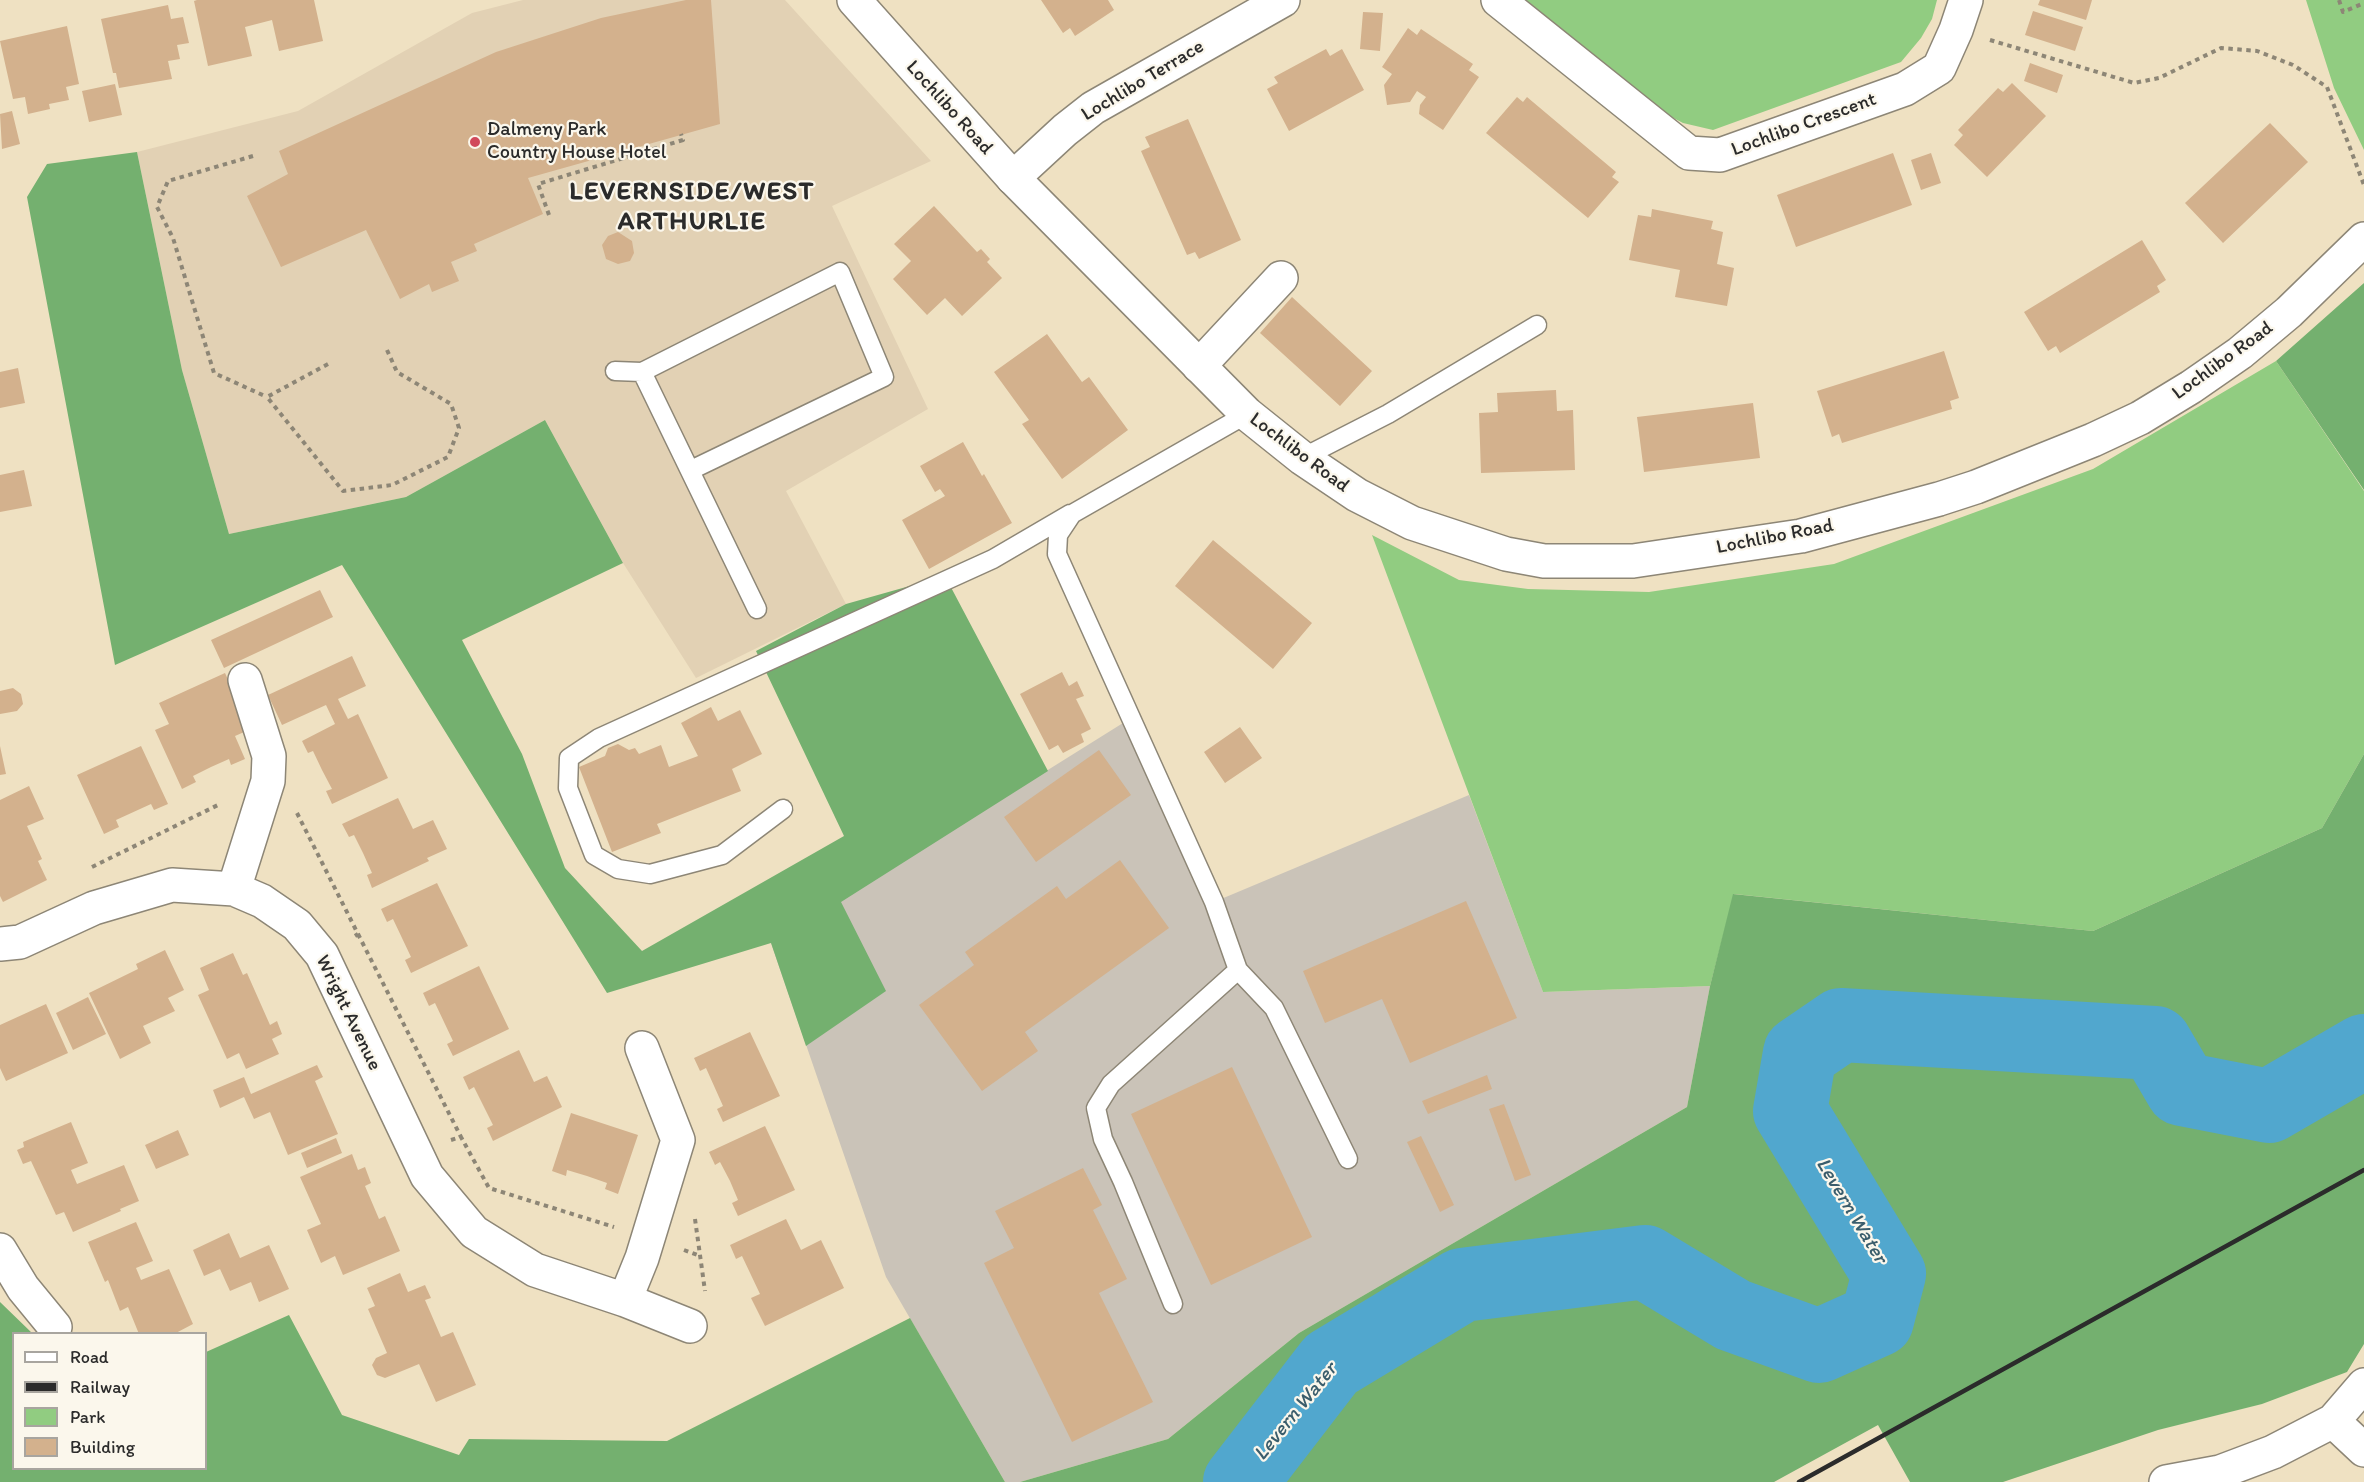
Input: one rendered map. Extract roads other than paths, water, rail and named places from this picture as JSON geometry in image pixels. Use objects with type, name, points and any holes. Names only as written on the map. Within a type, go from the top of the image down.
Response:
[{"type":"street","name":"Lochlibo Road","points":[[854,0],[1013,178],[1246,414],[1302,458],[1357,495],[1412,523],[1506,554],[1544,561],[1633,561],[1801,536],[1976,487],[2093,440],[2140,418],[2191,387],[2240,353],[2289,312],[2364,239]]},
{"type":"street","name":"Lochlibo Terrace","points":[[1013,178],[1065,130],[1093,108],[1283,0]]},
{"type":"street","name":"Lochlibo Crescent","points":[[1498,0],[1689,153],[1720,155],[1905,89],[1939,68],[1961,15]]},
{"type":"street","points":[[1199,366],[1281,278]]},
{"type":"street","points":[[234,889],[268,781],[269,756],[245,680]]},
{"type":"street","name":"Wright Avenue","points":[[0,944],[20,942],[94,908],[172,885],[234,889],[262,901],[297,925],[322,955],[428,1176],[474,1232],[535,1270],[625,1300],[690,1326]]},
{"type":"street","points":[[625,1300],[648,1238],[678,1140],[642,1047]]},
{"type":"street","points":[[0,1250],[23,1288],[55,1327]]},
{"type":"street","points":[[2166,1482],[2220,1472],[2273,1452],[2333,1421],[2364,1385]]},
{"type":"street","points":[[2333,1421],[2364,1450]]},
{"type":"lane","points":[[615,370],[642,372],[840,272],[884,377],[691,470]]},
{"type":"lane","points":[[1302,458],[1388,414],[1537,325]]},
{"type":"lane","points":[[642,372],[757,609]]},
{"type":"lane","points":[[783,809],[722,855],[651,874],[618,869],[594,855],[567,788],[569,758],[599,738],[993,559],[1246,414]]},
{"type":"lane","points":[[1072,513],[1058,535],[1057,554],[1214,902],[1238,970],[1274,1008],[1348,1159]]},
{"type":"lane","points":[[1173,1304],[1103,1138],[1096,1108],[1111,1084],[1238,970]]},
{"type":"waterway","name":"Levern Water","points":[[1240,1482],[1331,1364],[1462,1285],[1645,1262],[1733,1315],[1819,1346],[1877,1320],[1889,1274],[1790,1111],[1800,1053],[1841,1025],[2155,1043],[2182,1089],[2269,1106],[2364,1051]]},
{"type":"railway","points":[[1799,1482],[2364,1170]]},
{"type":"place","name":"Dalmeny Park Country House Hotel","points":[[475,142]]},
{"type":"district","name":"LEVERNSIDE/WEST ARTHURLIE","points":[[692,206]]}]
